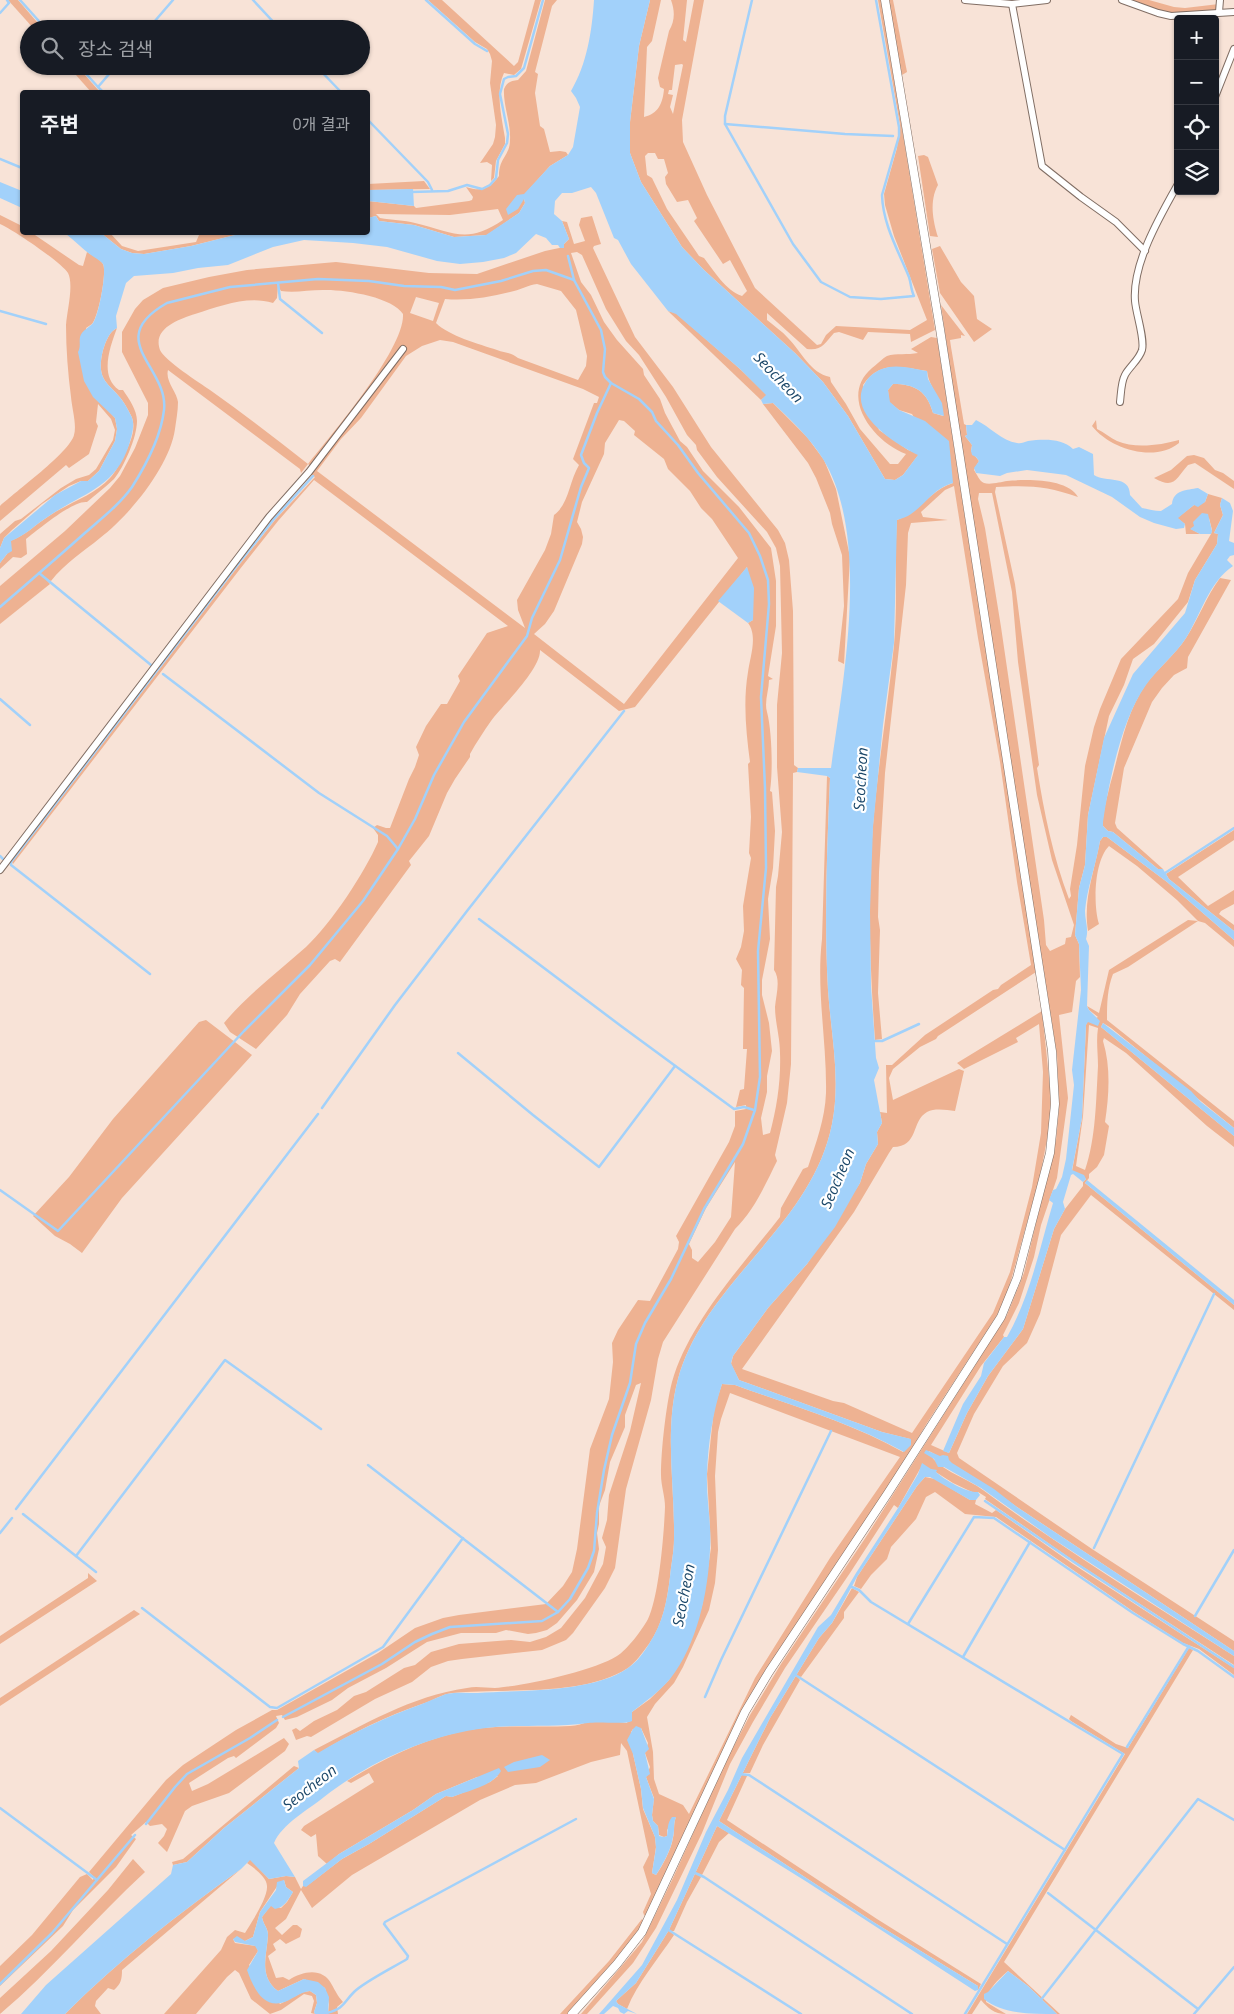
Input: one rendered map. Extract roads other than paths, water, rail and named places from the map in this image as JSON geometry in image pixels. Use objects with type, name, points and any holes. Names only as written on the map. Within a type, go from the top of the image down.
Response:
[{"type":"street","points":[[572,2014],[617,1964],[642,1932],[745,1712],[769,1672],[888,1493],[1001,1316],[1017,1278],[1050,1153],[1056,1104],[1052,1051],[940,328],[885,0]]},
{"type":"street","points":[[965,0],[1012,4],[1047,0]]},
{"type":"street","points":[[1122,0],[1171,16],[1234,12]]},
{"type":"street","points":[[1220,0],[1220,12]]},
{"type":"street","points":[[1012,4],[1042,166],[1116,222],[1145,251]]},
{"type":"street","points":[[1219,87],[1234,49]]},
{"type":"street","points":[[1120,402],[1123,378],[1142,349],[1135,300],[1136,280],[1145,251],[1165,206],[1174,191]]},
{"type":"street","points":[[0,870],[269,517],[309,472],[403,349]]},
{"type":"water","name":"Seocheon","points":[[594,0],[650,0],[639,46],[630,122],[630,153],[641,182],[682,247],[704,270],[795,353],[823,382],[848,416],[885,479],[895,480],[903,475],[918,455],[887,436],[868,417],[862,406],[861,395],[869,377],[875,372],[889,367],[927,371],[928,379],[942,403],[944,416],[933,413],[924,394],[914,387],[893,384],[888,390],[890,402],[899,410],[925,421],[949,441],[953,483],[935,492],[909,515],[897,520],[894,643],[883,725],[873,827],[870,911],[871,986],[876,1058],[879,1068],[874,1080],[882,1123],[877,1132],[878,1144],[866,1164],[860,1183],[835,1227],[807,1264],[768,1308],[733,1356],[731,1363],[739,1380],[882,1432],[911,1439],[911,1445],[904,1452],[863,1432],[821,1415],[735,1385],[722,1384],[711,1428],[708,1451],[707,1483],[710,1550],[704,1601],[694,1635],[679,1665],[670,1679],[652,1697],[632,1712],[632,1721],[624,1723],[486,1728],[443,1737],[400,1752],[360,1772],[342,1784],[283,1830],[274,1843],[295,1877],[286,1876],[269,1879],[250,1860],[241,1869],[172,1920],[128,1956],[65,2014],[21,2014],[46,1985],[171,1874],[173,1865],[187,1862],[224,1828],[299,1768],[298,1761],[314,1750],[318,1753],[395,1714],[446,1694],[556,1689],[576,1686],[613,1676],[628,1668],[637,1660],[658,1628],[664,1612],[669,1586],[674,1539],[671,1439],[674,1399],[678,1379],[692,1344],[711,1312],[733,1282],[782,1224],[803,1193],[821,1160],[832,1124],[836,1090],[826,937],[830,778],[797,772],[798,768],[831,768],[842,694],[849,610],[850,568],[846,528],[838,491],[823,459],[800,429],[773,403],[763,404],[761,400],[766,395],[740,369],[676,314],[668,311],[631,264],[618,240],[614,238],[596,193],[591,187],[572,193],[562,193],[555,201],[554,214],[562,221],[569,239],[564,244],[564,248],[552,245],[546,238],[536,234],[516,253],[504,258],[460,264],[437,261],[387,247],[304,240],[273,247],[228,265],[173,273],[134,276],[126,283],[116,316],[117,328],[110,334],[107,340],[101,362],[103,378],[122,400],[133,420],[129,445],[123,459],[115,471],[96,488],[11,541],[12,551],[0,563],[0,548],[4,538],[55,495],[81,481],[88,481],[99,471],[115,441],[117,429],[115,418],[93,397],[84,381],[78,352],[81,335],[93,323],[98,311],[104,268],[100,261],[67,235],[104,235],[121,249],[132,253],[144,254],[191,246],[235,235],[370,235],[370,218],[376,216],[379,221],[414,225],[454,237],[486,235],[519,213],[525,203],[524,199],[518,209],[508,215],[506,209],[517,195],[524,194],[550,166],[568,155],[573,147],[580,107],[571,91],[585,59],[592,24]]},
{"type":"water","points":[[0,182],[20,190],[20,207],[0,198]]},
{"type":"water","points":[[413,189],[414,206],[370,201],[370,190]]},
{"type":"water","points":[[976,420],[1011,442],[1052,440],[1069,445],[1073,449],[1079,447],[1093,454],[1094,475],[1126,484],[1130,495],[1142,508],[1161,511],[1172,504],[1173,499],[1178,493],[1185,490],[1198,488],[1208,494],[1205,502],[1198,507],[1194,505],[1178,518],[1185,524],[1184,528],[1176,529],[1140,517],[1112,497],[1066,475],[1027,470],[1000,476],[976,473],[974,468],[979,461],[972,455],[972,445],[965,436],[967,435],[966,425],[972,425]]},
{"type":"water","points":[[1222,498],[1230,503],[1233,511],[1229,541],[1234,543],[1234,555],[1230,556],[1227,560],[1233,566],[1212,589],[1186,638],[1146,685],[1130,715],[1118,750],[1103,826],[1158,869],[1163,869],[1169,879],[1234,931],[1234,940],[1167,882],[1107,837],[1103,837],[1100,841],[1085,911],[1086,939],[1089,946],[1087,1006],[1100,1021],[1098,1026],[1088,1022],[1086,1025],[1082,1118],[1072,1170],[1084,1175],[1086,1179],[1083,1182],[1073,1174],[1071,1175],[1063,1202],[1065,1209],[1054,1229],[1023,1329],[988,1376],[967,1413],[949,1453],[943,1451],[963,1404],[981,1376],[984,1363],[1004,1337],[1007,1337],[1022,1305],[1034,1272],[1053,1203],[1049,1200],[1062,1177],[1066,1159],[1074,1085],[1072,1070],[1081,990],[1079,944],[1075,935],[1079,888],[1085,865],[1088,815],[1104,738],[1133,674],[1185,613],[1195,580],[1217,544],[1218,534],[1214,533],[1223,515],[1220,505]]},
{"type":"water","points":[[1202,513],[1208,514],[1211,534],[1200,534],[1190,529],[1194,526],[1193,522]]},
{"type":"water","points":[[747,567],[754,588],[753,620],[748,623],[718,601]]},
{"type":"water","points":[[1103,1023],[1191,1091],[1201,1102],[1234,1128],[1234,1136],[1101,1027]]},
{"type":"water","points":[[1087,1180],[1234,1300],[1234,1305],[1085,1183]]},
{"type":"water","points":[[926,1450],[940,1456],[948,1456],[952,1463],[994,1489],[1017,1507],[1234,1651],[1234,1656],[1053,1539],[981,1488],[944,1467],[938,1467],[934,1459],[924,1453]]},
{"type":"water","points":[[922,1463],[931,1469],[937,1470],[936,1472],[956,1485],[973,1492],[978,1492],[980,1495],[976,1500],[970,1500],[930,1477],[925,1477],[917,1486],[857,1577],[832,1623],[819,1638],[770,1718],[719,1821],[875,1923],[978,1986],[978,1990],[975,1991],[717,1826],[669,1930],[636,1983],[616,2001],[637,2014],[628,2011],[624,2014],[613,2006],[604,2014],[599,2014],[642,1965],[677,1900],[706,1832],[742,1758],[818,1627],[831,1615],[898,1508],[918,1474]]},
{"type":"water","points":[[636,1726],[641,1728],[649,1749],[645,1753],[650,1774],[646,1777],[654,1799],[652,1815],[653,1821],[658,1826],[659,1836],[667,1836],[669,1822],[672,1817],[676,1817],[670,1847],[656,1875],[652,1873],[656,1848],[655,1837],[643,1808],[633,1754],[627,1740]]},
{"type":"water","points":[[542,1755],[550,1760],[540,1767],[508,1772],[504,1767],[514,1762]]},
{"type":"water","points":[[499,1768],[501,1771],[492,1781],[452,1797],[446,1796],[342,1859],[306,1887],[303,1886],[303,1881],[339,1854],[413,1810],[436,1794]]},
{"type":"water","points":[[284,1880],[286,1887],[293,1892],[284,1905],[275,1909],[271,1906],[262,1917],[268,1933],[265,1965],[268,1979],[278,1991],[304,1979],[318,1982],[325,1988],[329,1997],[328,2014],[315,2014],[316,1995],[310,1991],[281,2003],[268,2002],[258,1993],[247,1970],[258,1951],[255,1946],[235,1942],[233,1939],[237,1936],[245,1941],[253,1937],[260,1912],[276,1890],[277,1882]]},
{"type":"water","points":[[1008,1971],[1028,1986],[1057,2014],[1017,2012],[999,2008],[984,1999],[984,1994]]},
{"type":"waterway","points":[[0,13],[9,3],[7,0]]},
{"type":"waterway","points":[[20,0],[38,20]]},
{"type":"waterway","points":[[156,20],[173,0]]},
{"type":"waterway","points":[[253,0],[272,20]]},
{"type":"waterway","points":[[426,0],[475,44],[487,51]]},
{"type":"waterway","points":[[411,192],[448,191],[467,185],[482,189],[490,185],[496,178],[498,160],[507,143],[508,134],[500,94],[504,79],[516,76],[524,68],[543,0]]},
{"type":"waterway","points":[[752,0],[725,116],[725,124],[793,244],[821,282],[850,297],[881,299],[914,296],[909,277],[888,227],[883,206],[882,195],[899,136],[899,127],[876,0]]},
{"type":"waterway","points":[[87,75],[98,87],[108,75]]},
{"type":"waterway","points":[[325,75],[339,90]]},
{"type":"waterway","points":[[98,87],[101,90]]},
{"type":"waterway","points":[[370,122],[428,182],[432,190]]},
{"type":"waterway","points":[[725,124],[893,136]]},
{"type":"waterway","points":[[0,159],[20,167]]},
{"type":"waterway","points":[[283,1717],[382,1664],[415,1642],[432,1634],[450,1627],[542,1621],[558,1612],[570,1599],[588,1568],[594,1551],[597,1513],[604,1470],[612,1435],[630,1383],[636,1344],[645,1323],[671,1279],[704,1209],[743,1144],[755,1110],[760,1077],[758,951],[766,868],[761,697],[769,604],[768,580],[760,556],[749,533],[698,473],[678,445],[656,421],[652,412],[639,399],[611,383],[605,377],[603,372],[605,349],[601,330],[574,280],[568,256]]},
{"type":"waterway","points":[[0,607],[116,505],[132,487],[142,469],[160,430],[164,410],[163,395],[139,342],[140,329],[148,316],[167,303],[230,287],[318,279],[369,281],[404,286],[441,287],[455,290],[501,281],[533,271],[546,270],[574,280]]},
{"type":"waterway","points":[[278,283],[280,299],[322,333]]},
{"type":"waterway","points":[[0,311],[46,324]]},
{"type":"waterway","points":[[0,1190],[58,1231],[244,1031],[310,965],[363,901],[398,849],[415,819],[434,775],[464,722],[527,636],[532,618],[560,560],[581,487],[589,468],[584,463],[581,455],[611,383]]},
{"type":"waterway","points":[[150,974],[11,865],[11,862],[235,568],[274,519],[313,476]]},
{"type":"waterway","points":[[39,573],[151,665]]},
{"type":"waterway","points":[[163,674],[319,793],[387,836],[398,849]]},
{"type":"waterway","points":[[0,699],[30,725]]},
{"type":"waterway","points":[[322,1108],[395,1005],[624,711]]},
{"type":"waterway","points":[[1165,873],[1234,828]]},
{"type":"waterway","points":[[0,856],[3,859]]},
{"type":"waterway","points":[[479,919],[734,1109],[744,1107],[754,1110]]},
{"type":"waterway","points":[[875,1041],[882,1041],[919,1024]]},
{"type":"waterway","points":[[458,1053],[599,1167],[675,1066]]},
{"type":"waterway","points":[[16,1509],[318,1114]]},
{"type":"waterway","points":[[1094,1548],[1214,1294]]},
{"type":"waterway","points":[[76,1556],[225,1360],[321,1429]]},
{"type":"waterway","points":[[705,1697],[831,1431]]},
{"type":"waterway","points":[[368,1465],[558,1612]]},
{"type":"waterway","points":[[985,1501],[1234,1667]]},
{"type":"waterway","points":[[23,1514],[96,1572]]},
{"type":"waterway","points":[[908,1624],[974,1517],[994,1518],[1133,1613],[1183,1644],[1198,1651],[1234,1677]]},
{"type":"waterway","points":[[0,1533],[12,1518]]},
{"type":"waterway","points":[[142,1608],[270,1707],[277,1708],[383,1647],[463,1538]]},
{"type":"waterway","points":[[963,1657],[1030,1542]]},
{"type":"waterway","points":[[1195,1616],[1234,1550]]},
{"type":"waterway","points":[[852,1587],[859,1590],[871,1602],[1123,1754],[965,2014]]},
{"type":"waterway","points":[[1127,1747],[1189,1646]]},
{"type":"waterway","points":[[794,1674],[1065,1850]]},
{"type":"waterway","points":[[146,1824],[187,1774],[250,1738],[277,1720]]},
{"type":"waterway","points":[[739,1774],[749,1775],[1007,1944]]},
{"type":"waterway","points":[[1040,2001],[1198,1799],[1234,1820]]},
{"type":"waterway","points":[[0,1808],[97,1880]]},
{"type":"waterway","points":[[327,2013],[341,2007],[354,1992],[407,1959],[408,1956],[384,1924],[385,1922],[576,1819]]},
{"type":"waterway","points":[[0,1984],[52,1933],[135,1835]]},
{"type":"waterway","points":[[693,1872],[704,1877],[912,2014]]},
{"type":"waterway","points":[[1048,1893],[1198,2009]]},
{"type":"waterway","points":[[667,1929],[801,2014]]},
{"type":"waterway","points":[[1194,2014],[1234,1967]]}]
